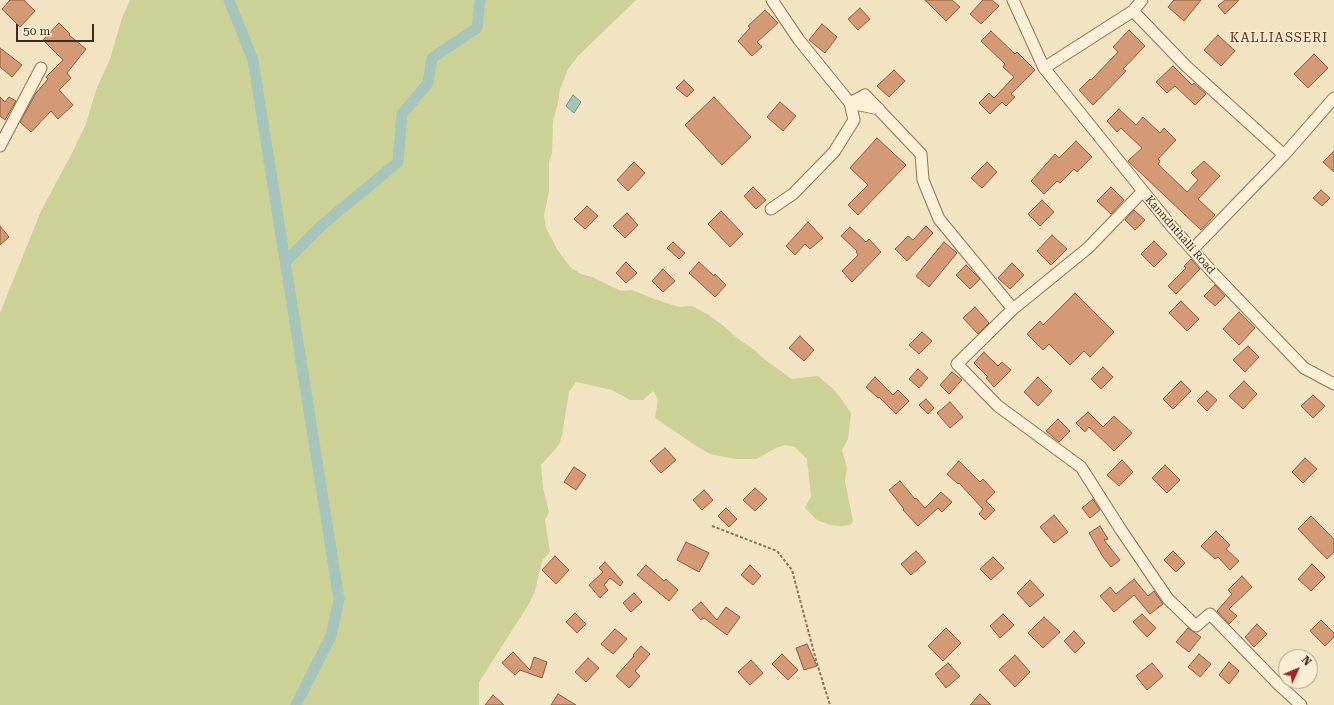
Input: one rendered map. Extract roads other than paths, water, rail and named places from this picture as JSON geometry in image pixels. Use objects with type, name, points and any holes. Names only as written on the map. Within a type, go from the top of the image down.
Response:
[{"type":"street","points":[[772,0],[799,40],[850,103],[854,120],[834,152],[793,194],[772,209]]},
{"type":"street","name":"Kanndnthalli Road","points":[[1013,0],[1044,68],[1192,250],[1304,368],[1334,384]]},
{"type":"street","points":[[1044,68],[1133,11],[1142,0]]},
{"type":"street","points":[[1133,11],[1186,66],[1284,155]]},
{"type":"street","points":[[0,146],[41,68]]},
{"type":"street","points":[[850,103],[865,95],[921,154],[923,180],[939,219],[1013,309]]},
{"type":"street","points":[[1192,250],[1284,155],[1334,98]]},
{"type":"street","points":[[1143,191],[1088,248],[1013,309],[957,364],[998,406],[1081,467],[1168,599],[1190,621],[1196,626],[1210,614],[1301,705]]},
{"type":"water","points":[[573,95],[581,102],[574,113],[566,106]]},
{"type":"waterway","points":[[229,0],[253,60],[339,599],[331,636],[296,705]]},
{"type":"waterway","points":[[286,261],[322,225],[398,162],[402,114],[428,83],[432,58],[477,28],[480,0]]},
{"type":"district","name":"KALLIASSERI","points":[[1279,38]]}]
